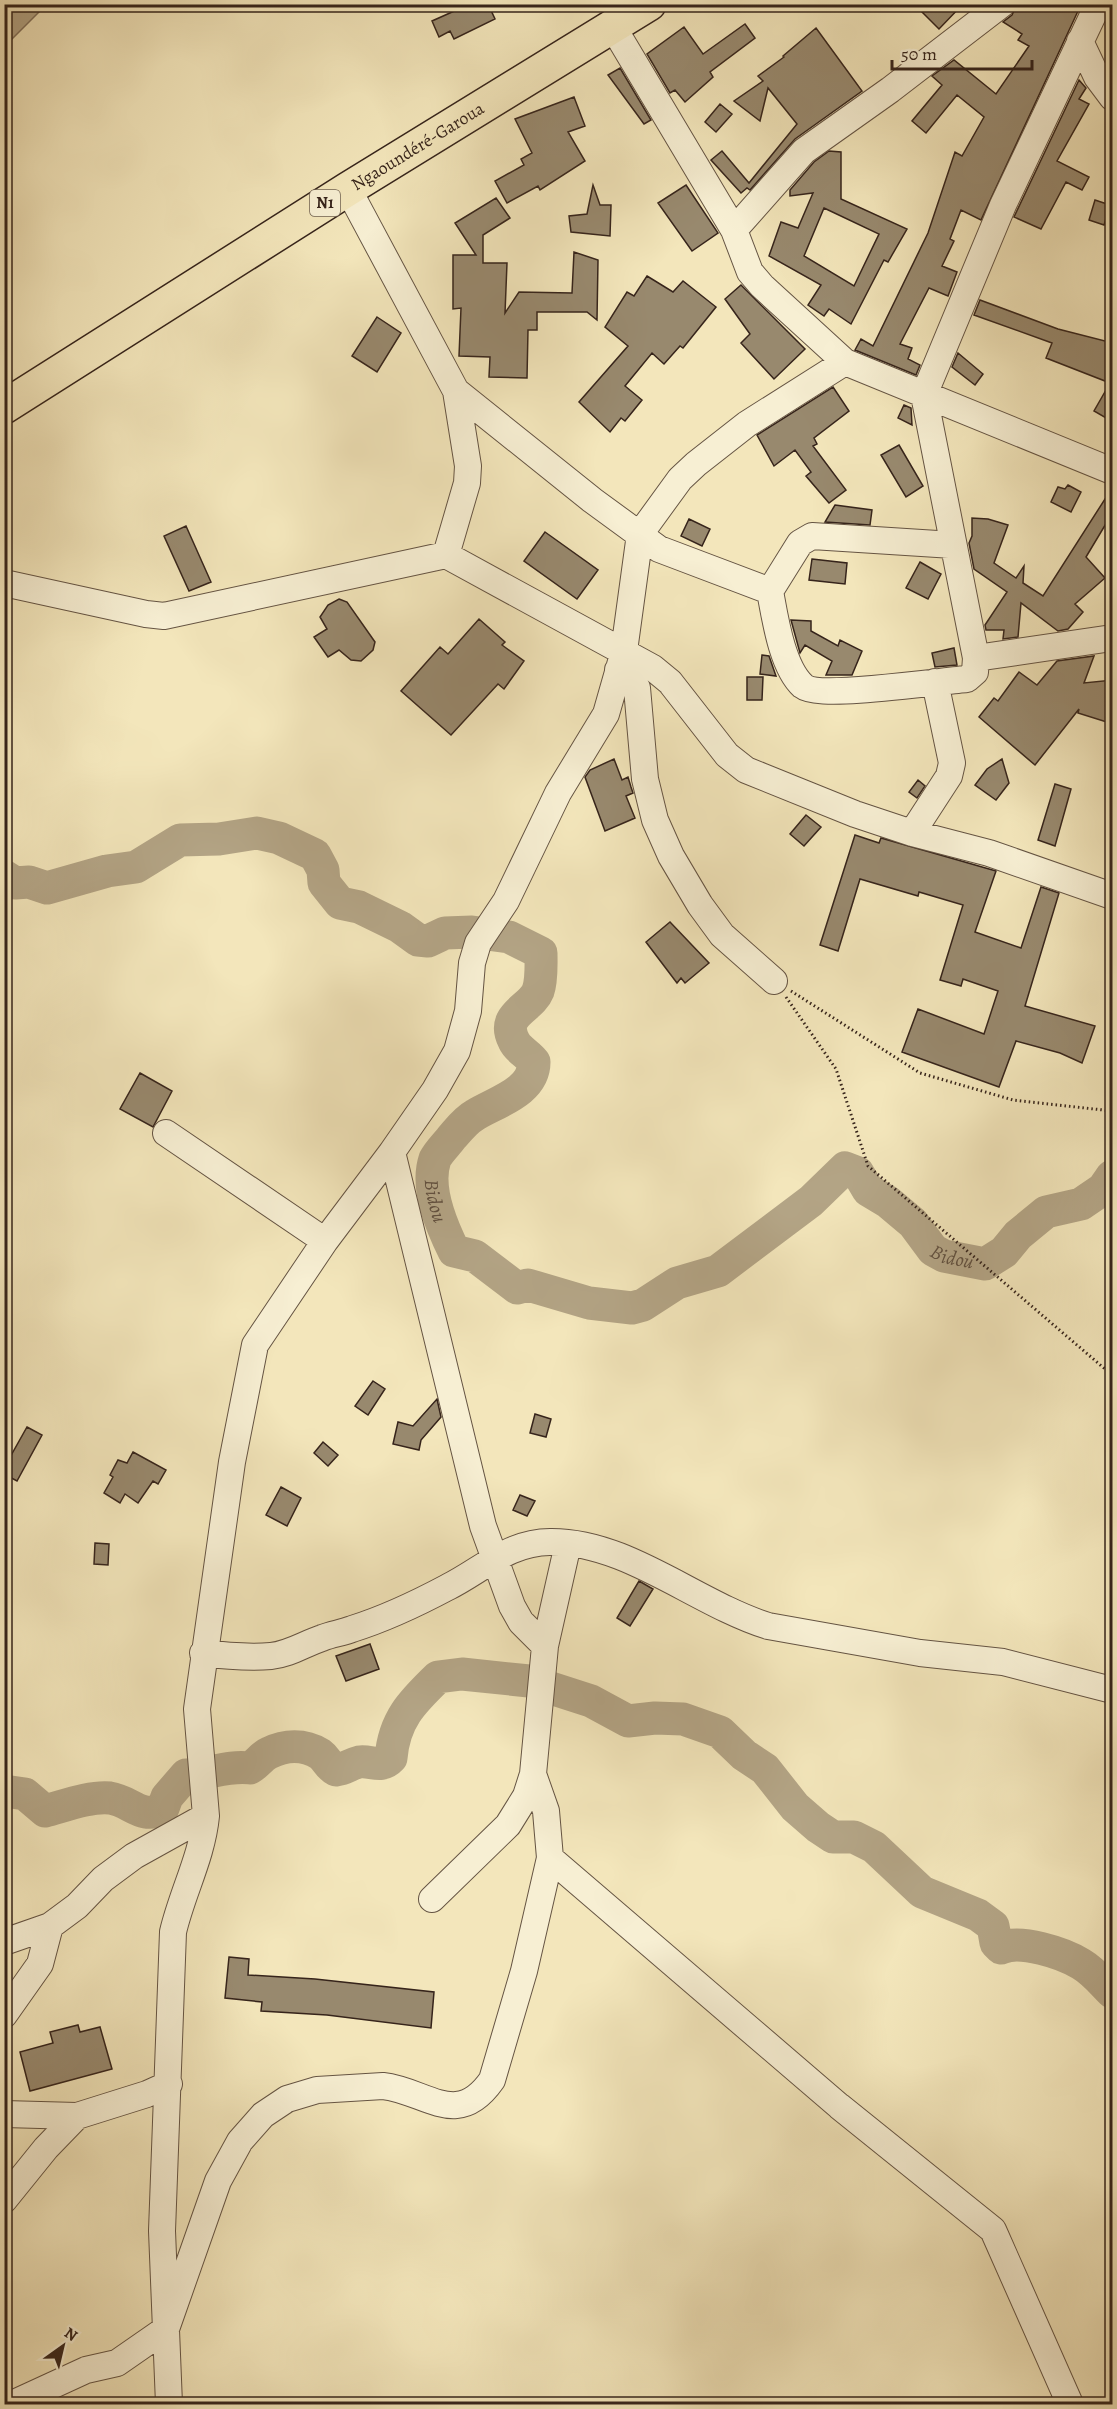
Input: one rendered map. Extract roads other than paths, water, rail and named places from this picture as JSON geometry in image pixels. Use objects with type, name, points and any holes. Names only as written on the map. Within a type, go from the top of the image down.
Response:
[{"type":"highway","name":"Ngaoundéré-Garoua","points":[[4,407],[348,189],[649,4]]},
{"type":"street","points":[[734,230],[804,151],[890,90],[1002,4]]},
{"type":"street","points":[[952,544],[812,536],[800,543],[770,591],[784,650],[799,681],[806,688],[837,691],[967,679],[975,672],[976,658],[952,544],[940,466],[924,395],[1003,205],[1080,42],[1099,12]]},
{"type":"street","points":[[613,27],[734,230],[750,272],[762,286],[845,362],[1113,471]]},
{"type":"street","points":[[1080,42],[1097,77],[1113,97]]},
{"type":"street","points":[[348,189],[456,391],[468,466],[467,483],[446,555]]},
{"type":"street","points":[[169,2404],[162,2230],[173,1932],[178,1908],[203,1842],[206,1816],[197,1709],[203,1653],[232,1462],[255,1345],[325,1241],[435,1090],[457,1051],[468,1011],[472,963],[484,934],[506,901],[558,793],[606,714],[621,660],[640,534],[680,478],[696,464],[747,424],[845,362]]},
{"type":"street","points":[[456,391],[592,500],[672,556],[770,591]]},
{"type":"street","points":[[4,583],[164,616],[446,555],[621,660],[653,668],[670,682],[727,755],[746,770],[855,814],[912,833],[989,853],[1113,896]]},
{"type":"street","points":[[976,658],[1113,638]]},
{"type":"street","points":[[621,660],[637,688],[645,779],[655,820],[672,856],[700,905],[722,935],[774,981]]},
{"type":"street","points":[[912,833],[949,776],[952,763],[935,682]]},
{"type":"street","points":[[166,1133],[325,1241]]},
{"type":"street","points":[[392,1152],[483,1526],[521,1622],[545,1646]]},
{"type":"street","points":[[203,1653],[236,1658],[287,1653],[321,1638],[377,1620],[448,1587],[494,1558],[527,1545],[551,1542],[612,1551],[690,1593],[747,1620],[768,1626],[920,1653],[1003,1662],[1113,1690]]},
{"type":"street","points":[[432,1899],[508,1825],[519,1810],[533,1774],[545,1646],[568,1544]]},
{"type":"street","points":[[12,2404],[44,2392],[86,2370],[117,2363],[166,2329],[218,2181],[240,2141],[263,2115],[287,2099],[317,2090],[383,2086],[394,2087],[438,2104],[456,2105],[475,2100],[483,2093],[492,2079],[524,1971],[550,1858],[546,1811],[533,1774]]},
{"type":"street","points":[[4,1942],[50,1926],[78,1906],[103,1879],[134,1856],[206,1816]]},
{"type":"street","points":[[550,1858],[839,2106],[993,2230],[1070,2404]]},
{"type":"street","points":[[4,2015],[40,1964],[50,1926]]},
{"type":"street","points":[[4,2114],[77,2116],[147,2094],[169,2084]]},
{"type":"street","points":[[4,2200],[46,2148],[77,2116]]},
{"type":"waterway","name":"Bidou","points":[[4,876],[15,883],[29,882],[47,888],[107,871],[136,867],[180,840],[219,839],[257,833],[279,838],[315,855],[323,870],[324,883],[340,903],[359,907],[400,927],[418,940],[428,941],[445,933],[472,932],[509,937],[541,953],[541,977],[538,991],[511,1024],[511,1032],[516,1044],[534,1062],[528,1081],[512,1095],[466,1122],[439,1153],[432,1170],[436,1207],[454,1251],[475,1256],[517,1288],[528,1285],[589,1303],[632,1308],[643,1305],[677,1283],[718,1271],[811,1201],[845,1168],[858,1173],[868,1190],[888,1202],[913,1223],[933,1250],[944,1256],[985,1264],[1004,1252],[1018,1235],[1046,1212],[1081,1204],[1103,1189],[1112,1176]]},
{"type":"waterway","points":[[4,1791],[25,1794],[45,1811],[94,1798],[110,1798],[143,1811],[156,1811],[163,1808],[167,1797],[186,1775],[242,1767],[250,1768],[266,1754],[281,1748],[308,1748],[322,1756],[336,1770],[359,1762],[383,1763],[391,1758],[400,1722],[412,1704],[438,1677],[462,1674],[529,1681],[591,1701],[628,1721],[655,1718],[683,1719],[720,1732],[744,1755],[765,1769],[795,1807],[833,1837],[854,1837],[874,1847],[922,1892],[978,1915],[993,1926],[996,1943],[1001,1948],[1030,1946],[1064,1956],[1085,1967],[1112,1992]]}]
